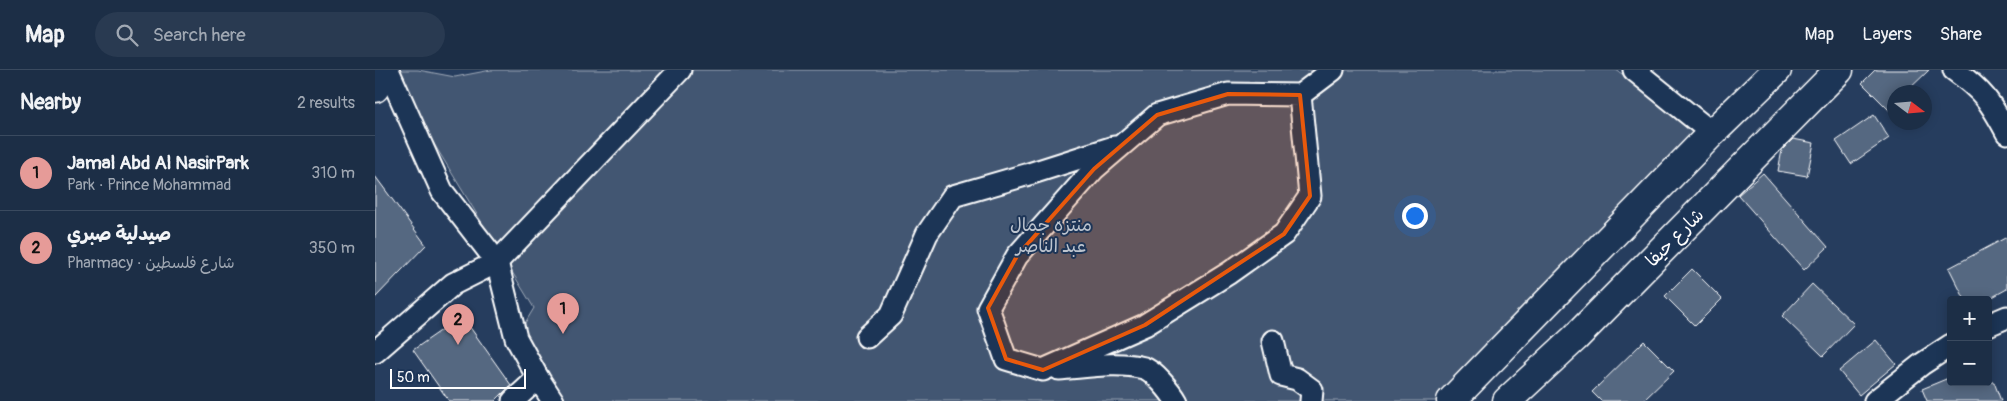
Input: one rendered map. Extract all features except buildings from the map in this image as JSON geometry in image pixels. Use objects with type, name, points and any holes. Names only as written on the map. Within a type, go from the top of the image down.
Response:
[{"type":"main road","points":[[375,88],[383,70]]},
{"type":"main road","points":[[1451,401],[1712,133],[1777,70]]},
{"type":"main road","name":"شارع حيفا","points":[[1507,401],[1575,338],[1839,70]]},
{"type":"street","points":[[388,70],[442,191],[497,262],[516,338],[553,401]]},
{"type":"street","points":[[375,352],[453,284],[497,262],[680,70]]},
{"type":"street","points":[[1176,401],[1170,391],[1146,369],[1116,364],[1043,370],[1006,359],[988,308],[1017,256],[1094,169],[1157,115],[1228,94],[1300,95],[1333,70]]},
{"type":"street","points":[[1634,70],[1712,133]]},
{"type":"street","points":[[1954,70],[1975,86],[1990,102],[2007,133]]},
{"type":"street","points":[[1043,370],[1145,325],[1229,273],[1284,234],[1310,196],[1300,95]]},
{"type":"street","points":[[867,337],[891,315],[927,234],[953,196],[1123,144]]},
{"type":"street","points":[[1992,323],[2007,317]]},
{"type":"street","points":[[1273,341],[1281,375],[1297,379],[1312,390],[1311,401]]},
{"type":"street","points":[[1875,401],[1922,364],[1947,348]]},
{"type":"street","points":[[513,401],[538,378]]},
{"type":"highlighted area","points":[[1228,94],[1300,95],[1310,196],[1284,234],[1145,325],[1043,370],[1006,359],[988,308],[1017,256],[1094,169],[1157,115]]},
{"type":"green space","name":"منتزه جمال عبد الناصر","points":[[389,70],[418,70],[455,77],[491,70],[1616,70],[1712,133],[1440,401],[557,401],[516,338],[534,308]]},
{"type":"place","name":"Jamal Abd Al NasirPark","points":[[563,334]]},
{"type":"place","name":"صيدلية صبري","points":[[458,345]]}]
